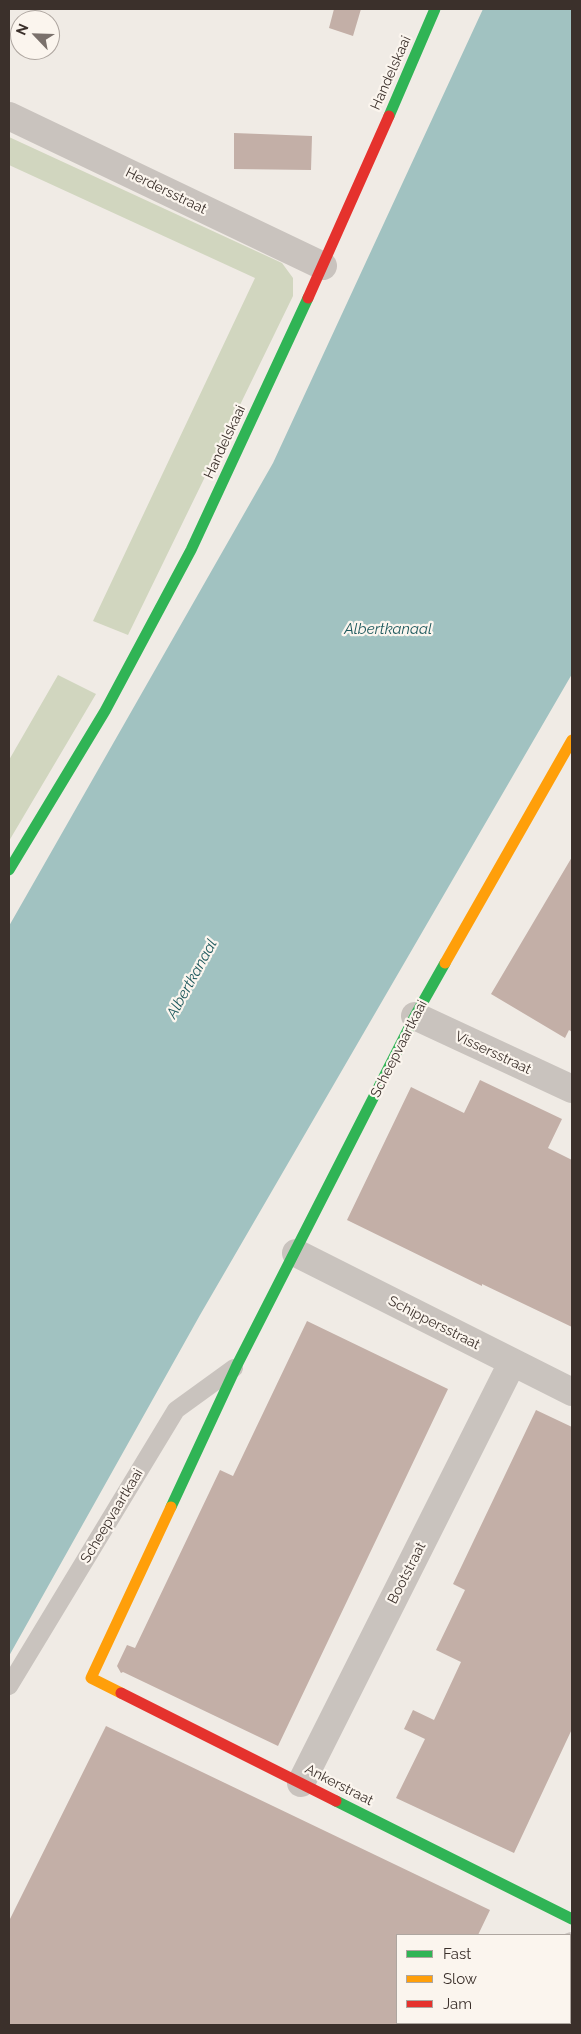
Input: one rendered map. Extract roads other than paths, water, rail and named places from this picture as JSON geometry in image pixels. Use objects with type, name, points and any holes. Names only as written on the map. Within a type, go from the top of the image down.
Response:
[{"type":"street","name":"Handelskaai","points":[[9,870],[106,711],[191,550],[323,266],[436,9]]},
{"type":"street","name":"Herdersstraat","points":[[9,116],[323,266]]},
{"type":"street","name":"Scheepvaartkaai","points":[[91,1678],[237,1365],[296,1253],[415,1016],[572,740]]},
{"type":"street","name":"Vissersstraat","points":[[415,1016],[572,1090]]},
{"type":"street","name":"Schippersstraat","points":[[296,1253],[572,1392]]},
{"type":"street","name":"Bootstraat","points":[[301,1783],[512,1363]]},
{"type":"street","name":"Ankerstraat","points":[[91,1678],[572,1920]]},
{"type":"lane","name":"Scheepvaartkaai","points":[[9,1686],[176,1410],[237,1365]]},
{"type":"water","name":"Albertkanaal","points":[[483,9],[572,9],[572,674],[200,1315],[9,1656],[9,926],[273,463]]}]
